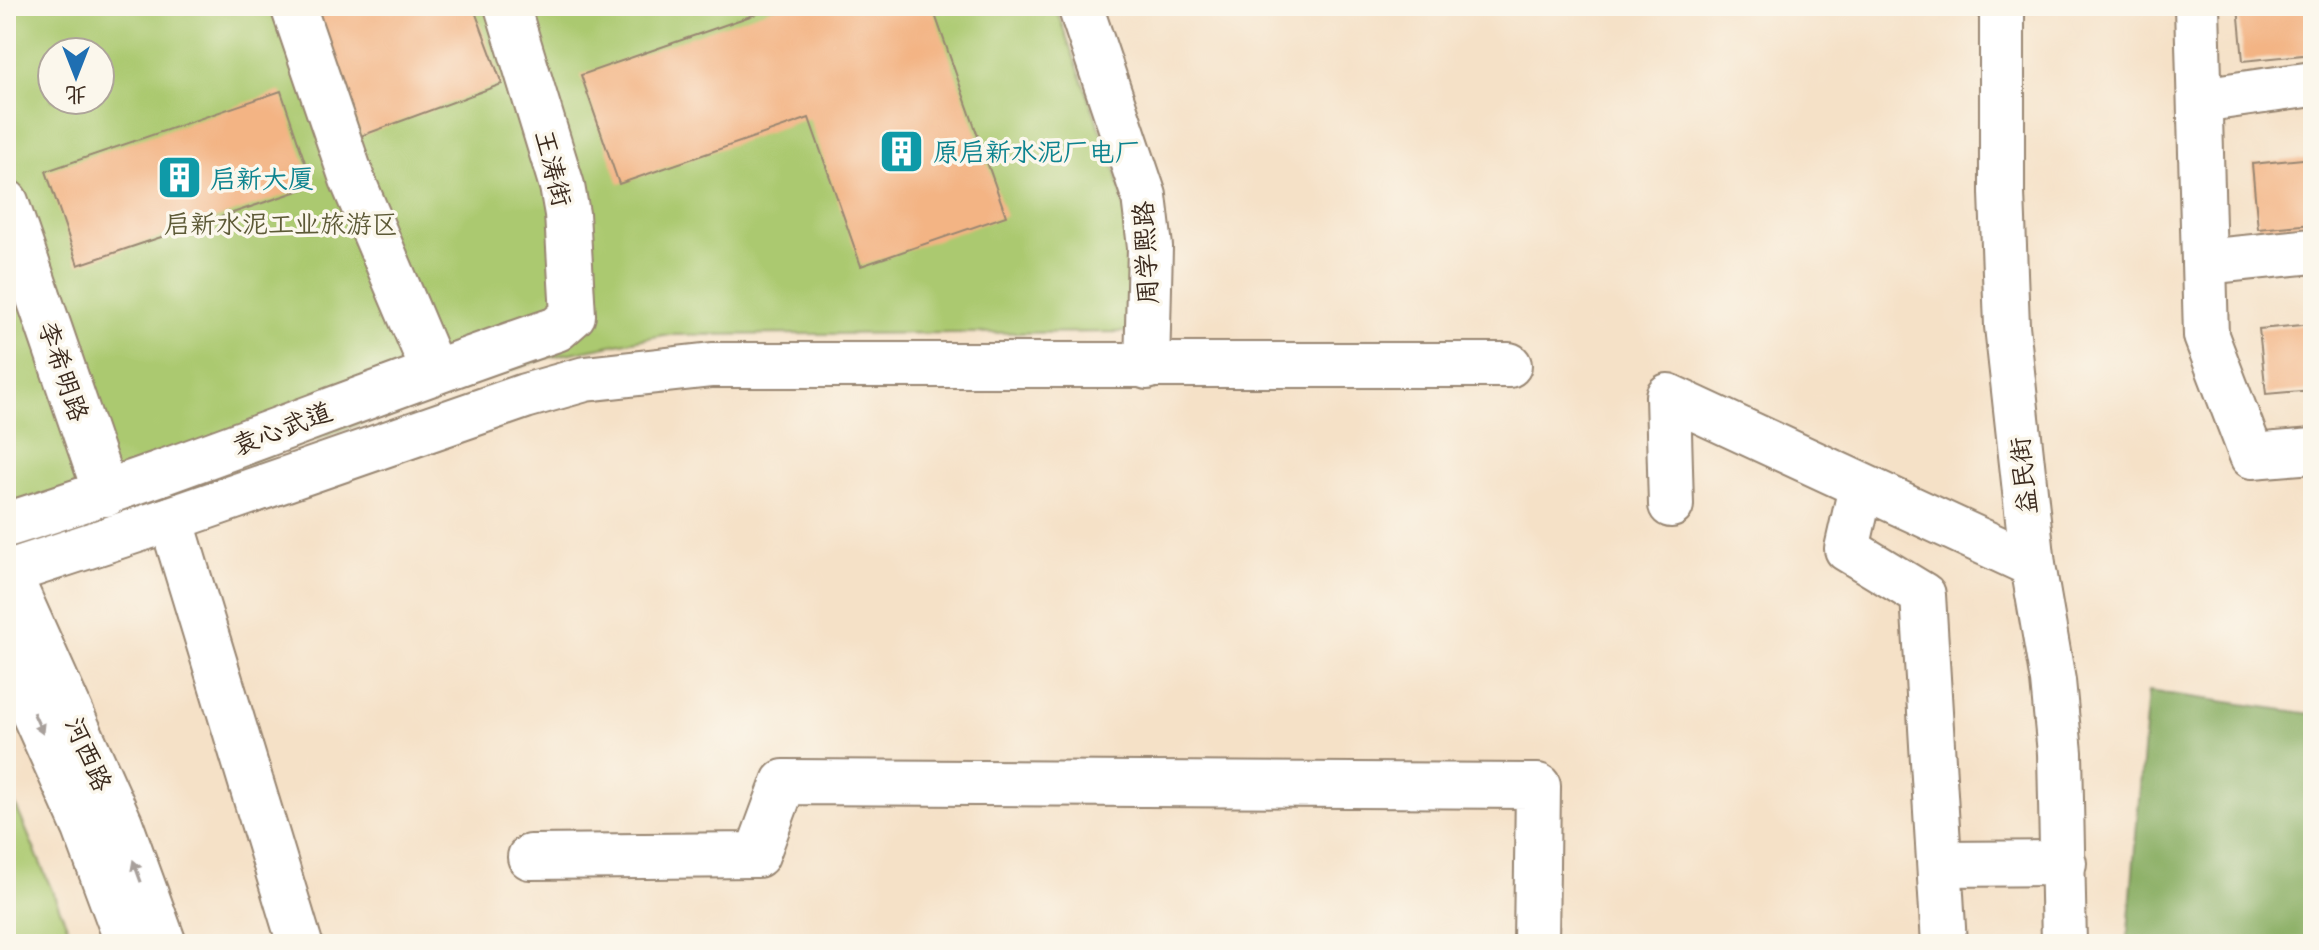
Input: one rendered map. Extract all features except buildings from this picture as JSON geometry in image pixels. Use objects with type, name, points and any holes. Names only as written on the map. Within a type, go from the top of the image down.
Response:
[{"type":"street","points":[[293,6],[352,179],[433,370]]},
{"type":"street","name":"王涛街","points":[[507,6],[562,186],[567,214],[573,315],[557,329]]},
{"type":"street","name":"周学熙路","points":[[1080,6],[1144,196],[1150,247],[1147,367]]},
{"type":"street","name":"益民街","points":[[2002,6],[2002,193],[2007,326],[2033,565],[2053,681],[2060,753],[2064,944]]},
{"type":"street","points":[[2197,6],[2206,336],[2252,456],[2313,451]]},
{"type":"street","points":[[2200,100],[2313,84]]},
{"type":"street","name":"李希明路","points":[[6,202],[106,494]]},
{"type":"street","points":[[2204,262],[2313,251]]},
{"type":"street","name":"袁心武道","points":[[6,525],[106,494],[433,370],[557,329]]},
{"type":"street","points":[[7,571],[171,519],[511,401],[585,379],[712,365],[1509,365]]},
{"type":"street","points":[[1671,505],[1668,396],[2033,565]]},
{"type":"street","points":[[1861,487],[1847,549],[1923,595],[1944,944]]},
{"type":"street","points":[[171,519],[300,944]]},
{"type":"street","name":"河西路","points":[[7,571],[120,823],[164,944]]},
{"type":"street","name":"河西路","points":[[6,652],[85,828],[128,944]]},
{"type":"street","points":[[530,857],[757,855],[784,782],[1538,786],[1536,944]]},
{"type":"street","points":[[1940,864],[2064,863]]},
{"type":"green space","name":"启新水泥工业旅游区","points":[[6,6],[1055,6],[1116,172],[1135,254],[1134,332],[663,335],[546,358],[14,547],[6,527]]},
{"type":"green space","points":[[2148,691],[2313,714],[2313,944],[2127,944]]},
{"type":"green space","points":[[6,783],[75,944],[6,944]]},
{"type":"place","name":"原启新水泥厂电厂","points":[[902,151]]},
{"type":"place","name":"启新大厦","points":[[179,178]]}]
